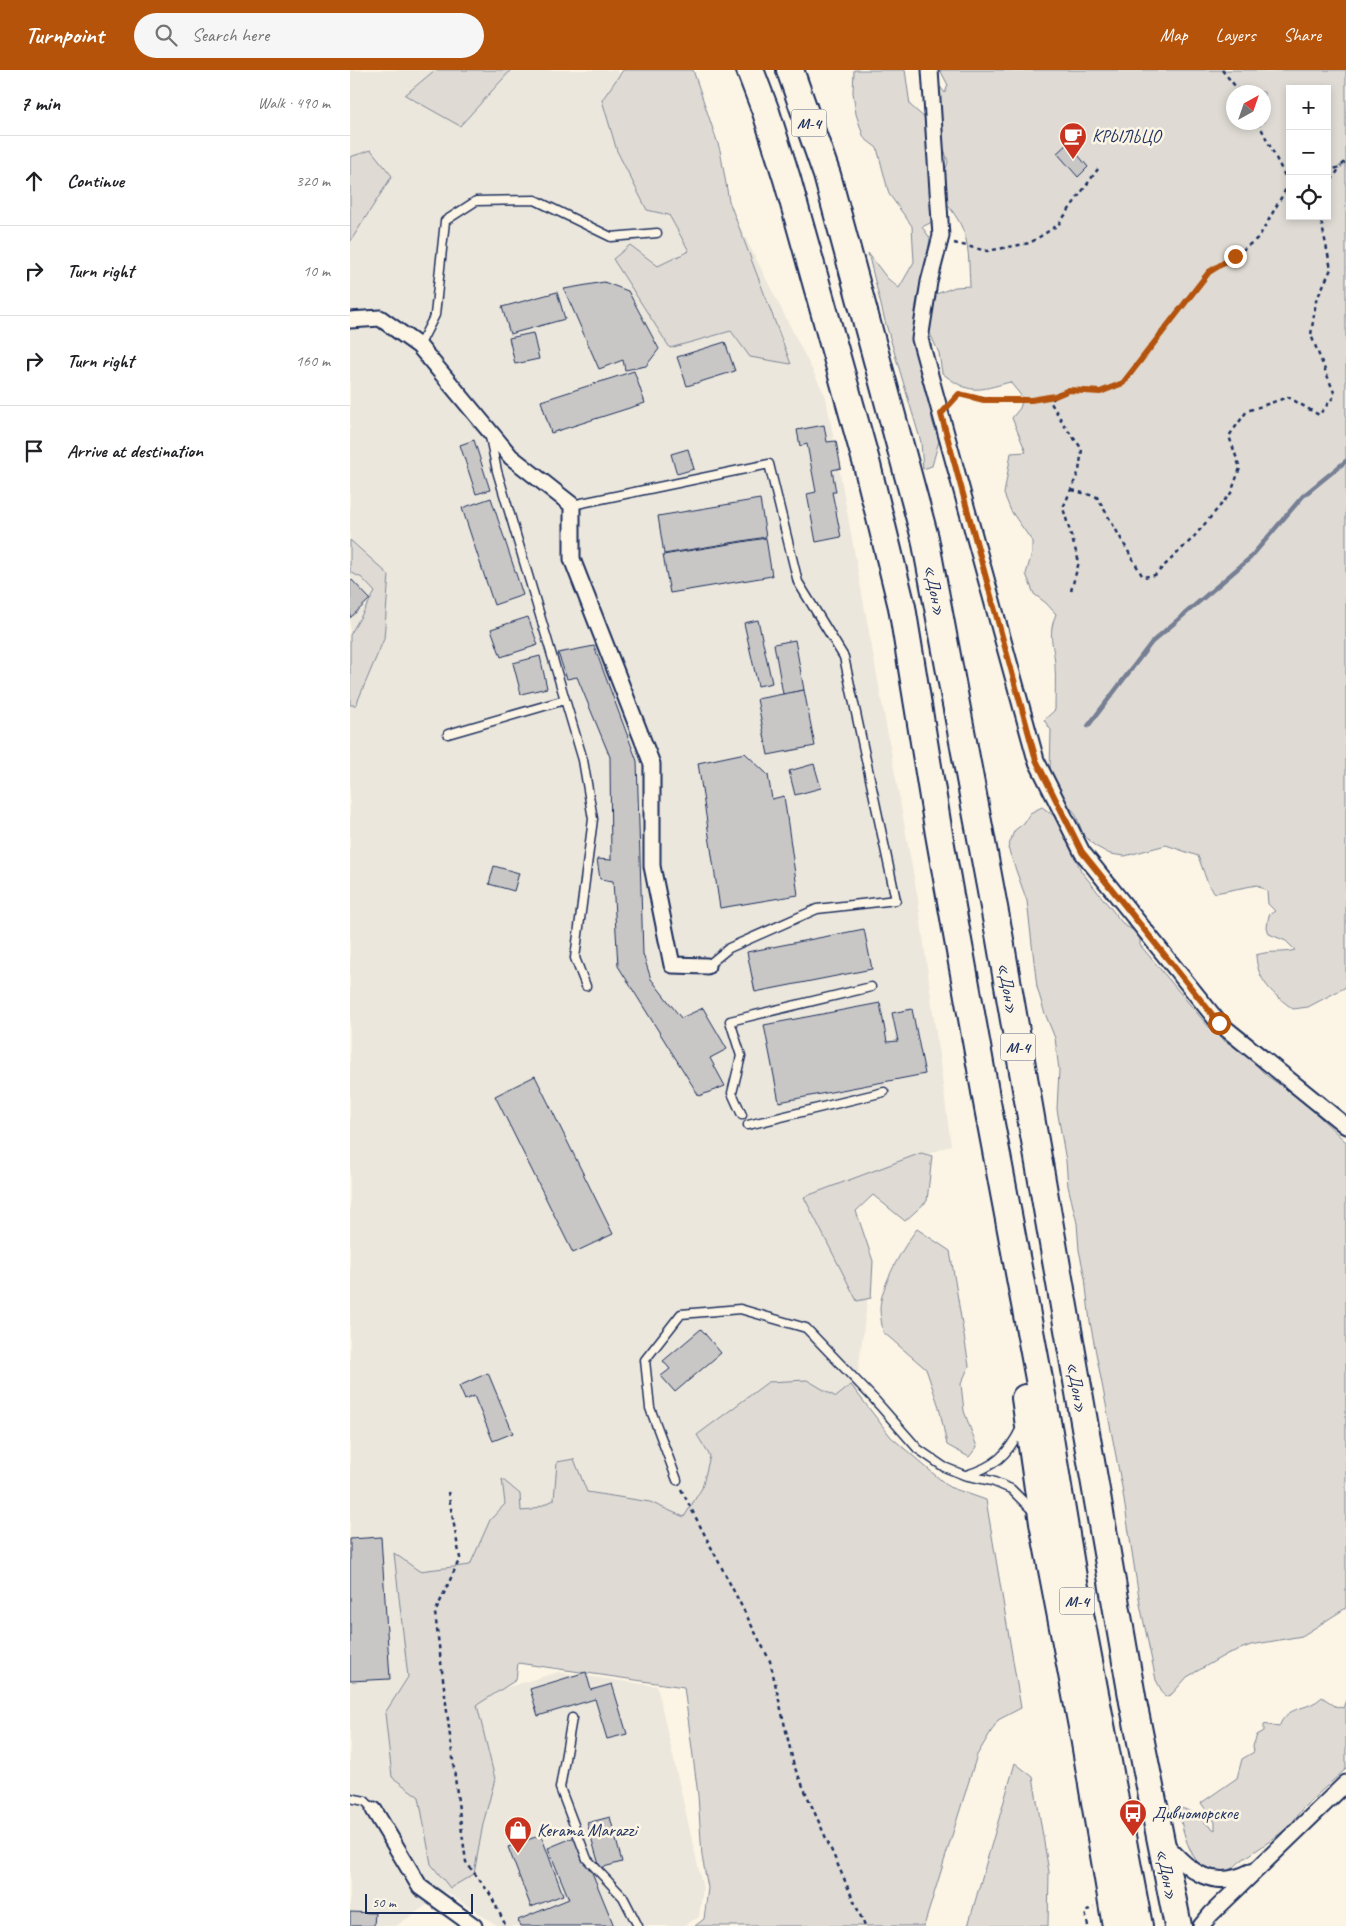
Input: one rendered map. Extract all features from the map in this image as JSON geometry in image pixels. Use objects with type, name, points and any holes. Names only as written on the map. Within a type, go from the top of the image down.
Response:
[{"type":"highway","name":"М-4","points":[[750,70],[766,112],[797,217],[866,461],[902,607],[939,834],[1074,1587],[1139,1926]]},
{"type":"highway","name":"«Дон»","points":[[790,70],[827,175],[925,538],[1001,944],[1090,1464],[1159,1836],[1178,1926]]},
{"type":"highway","name":"М-4","points":[[1019,1276],[1014,1332],[1043,1523],[1084,1736],[1116,1926]]},
{"type":"street","points":[[930,70],[941,239],[930,282],[920,339],[1036,760],[1082,852],[1219,1023],[1346,1126]]},
{"type":"street","points":[[350,320],[380,318],[419,346],[511,457],[572,505],[572,559],[652,764],[652,866],[672,965],[707,966]]},
{"type":"street","points":[[1201,1926],[1346,1782]]},
{"type":"street","points":[[374,1810],[420,1887],[474,1926]]},
{"type":"street","points":[[1159,1836],[1187,1866],[1204,1876],[1220,1881],[1237,1878],[1264,1864]]},
{"type":"lane","points":[[419,346],[435,315],[445,220],[476,201],[535,200],[611,238],[656,233]]},
{"type":"lane","points":[[488,430],[498,471],[583,760],[594,819],[575,958],[586,986]]},
{"type":"lane","points":[[572,505],[769,464],[798,582],[844,657],[896,900],[818,909],[729,948],[707,966]]},
{"type":"lane","points":[[448,734],[565,700]]},
{"type":"lane","points":[[742,1115],[732,1093],[741,1056],[730,1021],[871,987]]},
{"type":"lane","points":[[748,1125],[884,1092]]},
{"type":"lane","points":[[677,1480],[650,1408],[645,1360],[681,1314],[740,1309],[806,1328],[874,1399],[918,1449],[944,1467],[964,1475],[992,1481],[1011,1489],[1023,1499],[1043,1523]]},
{"type":"lane","points":[[964,1475],[985,1470],[1000,1459],[1014,1442],[1028,1416]]},
{"type":"lane","points":[[572,1718],[560,1788],[587,1860],[622,1898],[638,1926]]},
{"type":"lane","points":[[350,1798],[365,1801],[374,1810]]},
{"type":"path","points":[[1222,70],[1234,85]]},
{"type":"path","points":[[1262,130],[1286,176]]},
{"type":"path","points":[[1331,181],[1346,161]]},
{"type":"path","points":[[1331,170],[1341,166]]},
{"type":"path","points":[[941,239],[987,252],[1030,243],[1058,225],[1098,169]]},
{"type":"path","points":[[941,414],[959,394],[984,400],[1031,400],[1055,396],[1069,390],[1100,392],[1123,383],[1209,272],[1235,256],[1259,237],[1286,188]]},
{"type":"path","points":[[1072,490],[1097,497],[1117,527],[1130,557],[1144,577],[1155,575],[1192,539],[1231,493],[1240,468],[1229,436],[1248,411],[1288,397],[1319,415],[1335,395],[1311,335],[1316,301],[1331,269],[1321,220]]},
{"type":"path","points":[[1055,396],[1051,403],[1082,449],[1079,471],[1063,508],[1079,562],[1071,591]]},
{"type":"path","points":[[677,1480],[770,1661],[794,1766],[865,1926]]},
{"type":"path","points":[[448,1492],[460,1558],[435,1613],[459,1810],[466,1862],[490,1894],[506,1926]]},
{"type":"path","points":[[1085,1912],[1088,1926]]},
{"type":"shaded area","points":[[350,70],[617,70],[685,211],[740,227],[826,397],[918,899],[951,1145],[825,1198],[869,1288],[854,1404],[697,1542],[600,1505],[468,1699],[558,1672],[657,1686],[703,1888],[699,1917],[683,1926],[498,1926],[446,1892],[396,1926],[350,1926]]},
{"type":"shaded area","points":[[435,70],[511,70],[460,126],[405,95]]},
{"type":"shaded area","points":[[623,70],[693,70],[720,150],[729,201],[791,364],[750,357],[731,331],[670,348],[613,259],[630,245],[658,266],[689,251],[669,215],[647,210],[617,151],[602,100]]},
{"type":"shaded area","points":[[854,70],[905,70],[910,105],[927,120],[927,155],[934,208],[932,222],[922,227],[930,238],[916,306],[914,329],[933,423],[940,437],[932,466],[923,469],[921,442],[885,321],[868,253],[887,278],[899,288],[914,262],[912,226],[889,194],[877,148],[864,138],[856,114],[853,92]]},
{"type":"shaded area","points":[[940,70],[1346,70],[1346,987],[1308,1007],[1293,1009],[1267,986],[1259,972],[1256,955],[1295,950],[1286,941],[1269,934],[1267,927],[1269,915],[1275,911],[1268,904],[1267,891],[1257,885],[1215,893],[1208,884],[1198,856],[1166,845],[1125,856],[1110,854],[1095,846],[1083,834],[1075,813],[1066,803],[1050,772],[1051,730],[1044,720],[1055,710],[1055,671],[1051,634],[1056,614],[1034,594],[1026,574],[1032,553],[1032,541],[1011,511],[1004,494],[1011,453],[1026,452],[1012,418],[1020,408],[1023,398],[1010,382],[974,389],[960,385],[942,373],[939,353],[926,325],[931,296],[955,287],[970,286],[966,238],[957,219],[941,197],[941,184],[948,162],[940,135],[934,79],[945,93],[948,85]]},
{"type":"shaded area","points":[[371,150],[392,176],[350,242],[350,157]]},
{"type":"shaded area","points":[[350,540],[389,575],[384,639],[356,705],[350,705],[350,635],[375,592],[362,578],[350,572]]},
{"type":"shaded area","points":[[1042,807],[1060,820],[1081,871],[1124,925],[1140,934],[1140,945],[1208,1026],[1226,1042],[1243,1051],[1266,1075],[1304,1102],[1346,1142],[1346,1608],[1302,1636],[1251,1645],[1227,1654],[1187,1677],[1172,1694],[1165,1697],[1156,1680],[1140,1604],[1122,1487],[1090,1322],[1085,1278],[1079,1250],[1077,1223],[1068,1186],[1066,1161],[1057,1109],[1059,1070],[1055,1038],[1037,987],[1027,901],[1008,848],[1014,831],[1024,823],[1030,813]]},
{"type":"shaded area","points":[[921,1153],[932,1156],[927,1201],[905,1221],[873,1195],[856,1211],[873,1261],[871,1298],[857,1301],[804,1197]]},
{"type":"shaded area","points":[[917,1229],[950,1251],[969,1366],[961,1384],[964,1411],[977,1447],[969,1457],[947,1445],[939,1407],[926,1369],[883,1332],[880,1309],[884,1289],[906,1245]]},
{"type":"shaded area","points":[[807,1380],[836,1397],[851,1385],[891,1437],[949,1487],[986,1500],[1021,1708],[998,1720],[977,1755],[924,1926],[695,1926],[704,1919],[708,1888],[702,1856],[698,1795],[684,1687],[518,1663],[516,1680],[477,1705],[495,1779],[483,1824],[474,1874],[450,1888],[431,1864],[419,1797],[392,1777],[385,1713],[408,1677],[394,1553],[419,1571],[470,1565],[490,1520],[505,1504],[502,1479],[520,1494],[521,1511],[532,1510],[554,1500],[557,1462],[574,1459],[587,1492],[650,1502],[684,1517],[702,1488],[710,1456],[697,1435],[768,1382]]},
{"type":"shaded area","points":[[1322,1697],[1335,1706],[1343,1708],[1346,1700],[1346,1769],[1303,1808],[1286,1829],[1242,1860],[1230,1871],[1220,1874],[1210,1872],[1202,1867],[1195,1859],[1185,1838],[1179,1808],[1193,1813],[1215,1830],[1215,1822],[1201,1803],[1237,1778],[1242,1759],[1254,1752],[1253,1746],[1257,1735],[1264,1731],[1264,1724],[1279,1727],[1292,1711],[1310,1705]]},
{"type":"shaded area","points":[[1015,1763],[1033,1777],[1049,1872],[1048,1926],[968,1926]]},
{"type":"building","name":"КРЫЛЬЦО","points":[[1068,143],[1088,167],[1078,177],[1057,153]]},
{"type":"building","points":[[604,282],[628,291],[659,349],[646,366],[625,370],[623,360],[599,369],[564,289]]},
{"type":"building","points":[[557,292],[565,319],[510,334],[502,307]]},
{"type":"building","points":[[533,333],[539,359],[515,364],[509,338]]},
{"type":"building","points":[[725,342],[735,371],[687,386],[677,357]]},
{"type":"building","points":[[634,371],[645,403],[551,433],[541,401]]},
{"type":"building","points":[[824,425],[827,442],[836,441],[841,468],[832,470],[836,492],[832,492],[841,537],[816,542],[807,494],[816,492],[807,444],[800,446],[797,430]]},
{"type":"building","points":[[474,440],[490,490],[476,494],[460,445]]},
{"type":"building","points":[[688,449],[694,469],[677,474],[671,454]]},
{"type":"building","points":[[491,498],[523,595],[494,605],[462,508]]},
{"type":"building","points":[[760,499],[766,537],[664,554],[658,516]]},
{"type":"building","points":[[766,538],[772,576],[670,593],[663,555]]},
{"type":"building","points":[[352,580],[370,599],[350,618],[350,581]]},
{"type":"building","points":[[528,617],[538,645],[501,657],[491,629]]},
{"type":"building","points":[[758,620],[772,683],[758,686],[744,623]]},
{"type":"building","points":[[795,640],[804,690],[783,694],[774,644]]},
{"type":"building","points":[[594,646],[637,761],[643,954],[651,979],[681,1018],[703,1008],[727,1049],[710,1058],[725,1086],[699,1096],[618,966],[613,881],[600,879],[597,859],[611,860],[610,757],[577,677],[567,679],[558,653]]},
{"type":"building","points":[[540,656],[547,688],[521,694],[513,663]]},
{"type":"building","points":[[804,690],[815,746],[768,755],[757,699]]},
{"type":"building","points":[[745,753],[768,775],[772,799],[784,796],[798,895],[720,908],[698,763]]},
{"type":"building","points":[[814,764],[821,788],[795,795],[789,771]]},
{"type":"building","points":[[494,866],[519,873],[514,891],[489,884]]},
{"type":"building","points":[[864,929],[872,969],[755,992],[747,952]]},
{"type":"building","points":[[880,1003],[887,1042],[898,1041],[892,1013],[912,1009],[925,1074],[779,1102],[764,1025]]},
{"type":"building","points":[[535,1076],[613,1234],[573,1253],[495,1096]]},
{"type":"building","points":[[701,1329],[721,1353],[675,1392],[661,1376],[670,1369],[663,1361]]},
{"type":"building","points":[[488,1373],[513,1433],[493,1441],[474,1396],[465,1400],[459,1386]]},
{"type":"building","points":[[381,1537],[390,1679],[350,1681],[350,1539]]},
{"type":"building","points":[[586,1672],[591,1690],[612,1684],[627,1734],[607,1739],[595,1699],[538,1716],[530,1689]]},
{"type":"building","points":[[610,1817],[622,1862],[600,1868],[587,1823]]},
{"type":"building","points":[[541,1835],[563,1895],[531,1907],[508,1847]]},
{"type":"building","points":[[577,1836],[614,1926],[520,1926],[518,1920],[569,1899],[548,1848]]},
{"type":"building","points":[[350,1912],[375,1913],[374,1926],[350,1926]]},
{"type":"waterway","points":[[1088,726],[1152,642],[1250,558],[1303,496],[1346,461]]},
{"type":"place","name":"КРЫЛЬЦО","points":[[1073,160]]},
{"type":"place","name":"Дивноморское","points":[[1133,1837]]},
{"type":"place","name":"Kerama Marazzi","points":[[518,1854]]},
{"type":"route","points":[[1219,1023],[1082,852],[1036,760],[941,414],[959,394],[984,400],[1031,400],[1055,396],[1069,390],[1100,392],[1123,383],[1177,310],[1209,272],[1235,256]]}]
